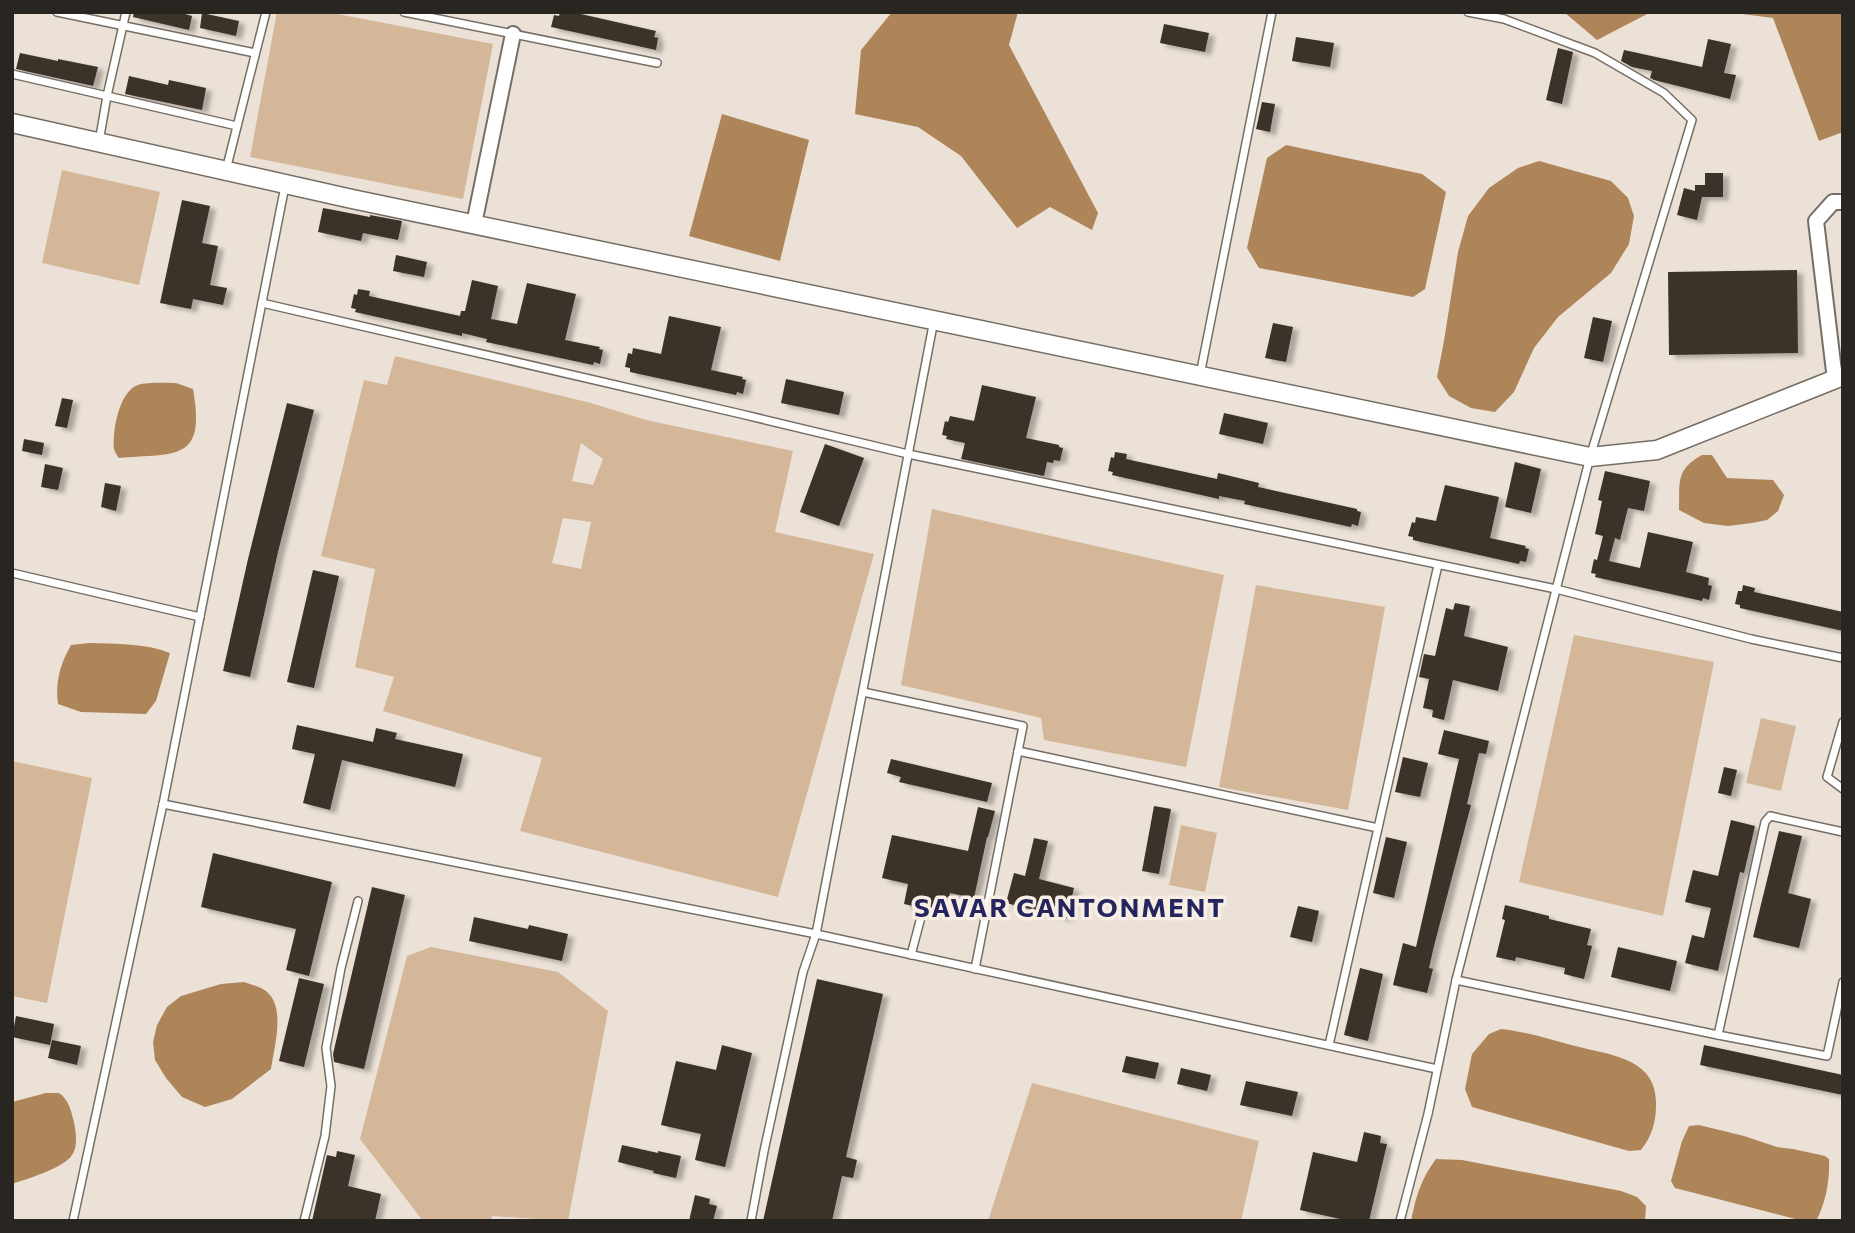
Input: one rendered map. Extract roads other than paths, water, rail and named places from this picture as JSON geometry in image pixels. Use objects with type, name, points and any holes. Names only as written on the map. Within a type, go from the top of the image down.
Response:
[{"type":"street","points":[[474,224],[513,34]]},
{"type":"street","points":[[12,123],[474,224],[1590,457],[1657,450],[1839,378],[1816,221],[1833,202],[1843,202]]},
{"type":"lane","points":[[57,12],[255,53]]},
{"type":"lane","points":[[99,142],[126,12]]},
{"type":"lane","points":[[226,171],[266,12]]},
{"type":"lane","points":[[405,12],[657,63]]},
{"type":"lane","points":[[1200,375],[1272,12]]},
{"type":"lane","points":[[1400,1221],[1422,1139],[1456,980],[1590,457],[1692,120],[1664,93],[1595,53],[1504,19],[1468,12]]},
{"type":"lane","points":[[12,74],[237,126]]},
{"type":"lane","points":[[74,1221],[163,804],[286,184]]},
{"type":"lane","points":[[262,303],[908,454],[1556,589],[1751,639],[1843,658]]},
{"type":"lane","points":[[751,1221],[803,972],[816,934],[934,320]]},
{"type":"lane","points":[[1329,1045],[1438,565]]},
{"type":"lane","points":[[12,573],[200,617]]},
{"type":"lane","points":[[863,692],[1023,726],[975,969]]},
{"type":"lane","points":[[1843,722],[1827,777],[1843,789]]},
{"type":"lane","points":[[1018,751],[1378,828]]},
{"type":"lane","points":[[163,804],[816,934],[1437,1069]]},
{"type":"lane","points":[[1718,1035],[1765,822],[1770,816],[1843,832]]},
{"type":"lane","points":[[304,1221],[325,1136],[331,1086],[326,1048],[341,968],[358,901]]},
{"type":"lane","points":[[911,955],[920,917]]},
{"type":"lane","points":[[1456,980],[1827,1056],[1843,982]]},
{"type":"district","name":"SAVAR CANTONMENT","points":[[1070,906]]}]
